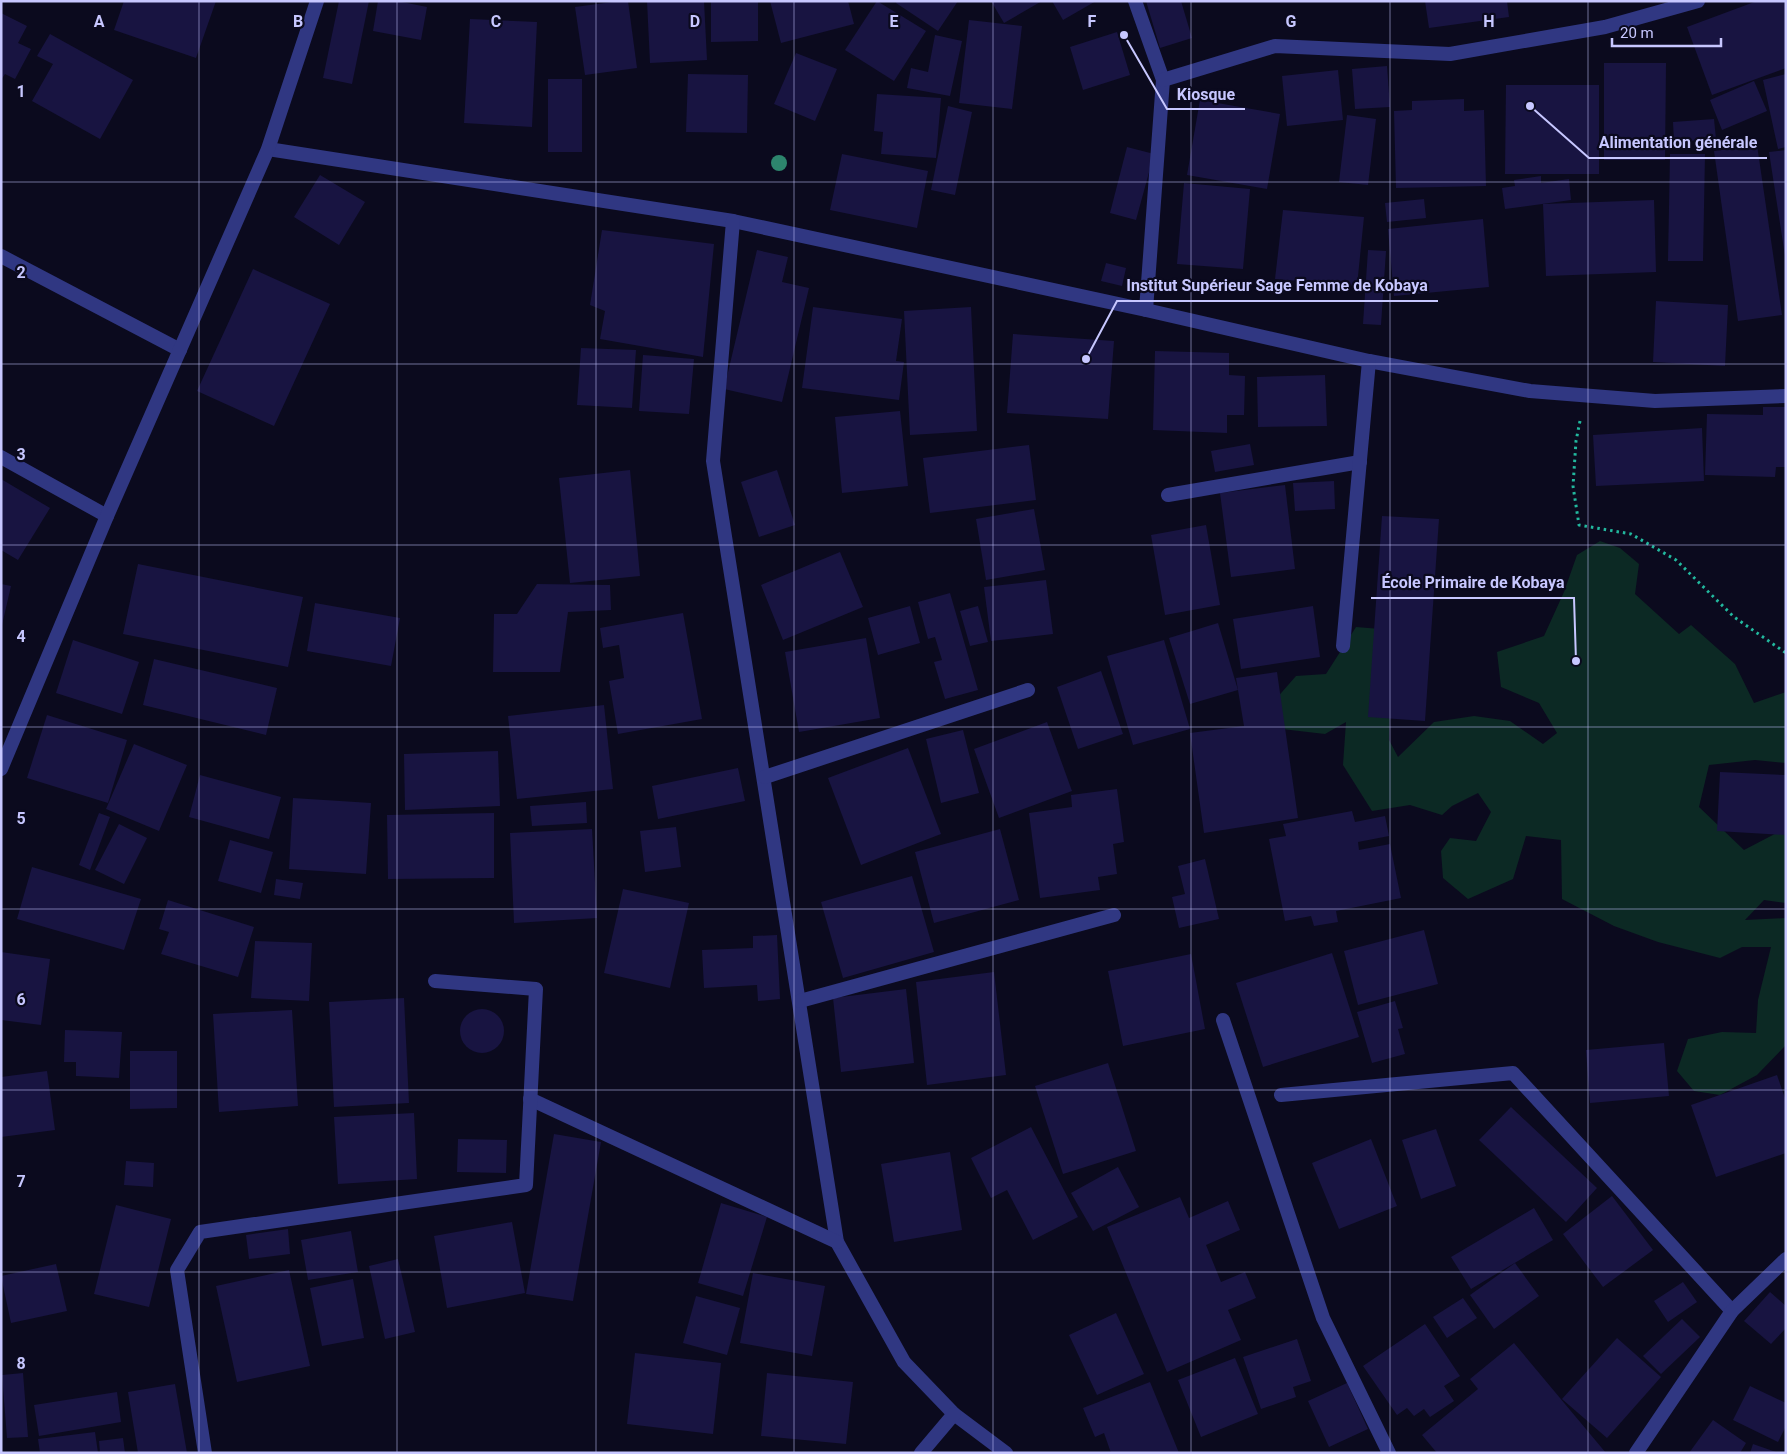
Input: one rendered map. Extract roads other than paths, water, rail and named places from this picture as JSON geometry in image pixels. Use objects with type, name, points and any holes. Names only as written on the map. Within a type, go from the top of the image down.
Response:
[{"type":"street","points":[[1,769],[107,516],[268,148],[317,1]]},
{"type":"street","points":[[1135,1],[1163,80],[1146,310]]},
{"type":"street","points":[[1163,80],[1275,46],[1450,54],[1605,27],[1698,1]]},
{"type":"street","points":[[268,148],[733,221],[1146,310],[1369,361],[1530,391],[1655,401],[1786,396]]},
{"type":"street","points":[[733,221],[713,461],[837,1242],[904,1362],[954,1414],[1006,1453]]},
{"type":"street","points":[[1,256],[180,350]]},
{"type":"street","points":[[1343,646],[1369,361]]},
{"type":"street","points":[[1,457],[107,516]]},
{"type":"street","points":[[1168,495],[1360,462]]},
{"type":"street","points":[[764,777],[1028,690]]},
{"type":"street","points":[[800,1000],[1114,915]]},
{"type":"street","points":[[205,1453],[177,1270],[200,1232],[526,1185],[536,989],[434,981]]},
{"type":"street","points":[[1222,1020],[1324,1318],[1389,1453]]},
{"type":"street","points":[[1281,1094],[1513,1073],[1732,1311]]},
{"type":"street","points":[[530,1100],[837,1242]]},
{"type":"street","points":[[1636,1453],[1732,1311],[1786,1258]]},
{"type":"street","points":[[921,1453],[954,1414]]},
{"type":"place","name":"Kiosque","points":[[1124,35]]},
{"type":"place","name":"Alimentation générale","points":[[1530,106]]},
{"type":"place","name":"Institut Supérieur Sage Femme de Kobaya","points":[[1086,359]]},
{"type":"place","name":"École Primaire de Kobaya","points":[[1576,661]]}]
